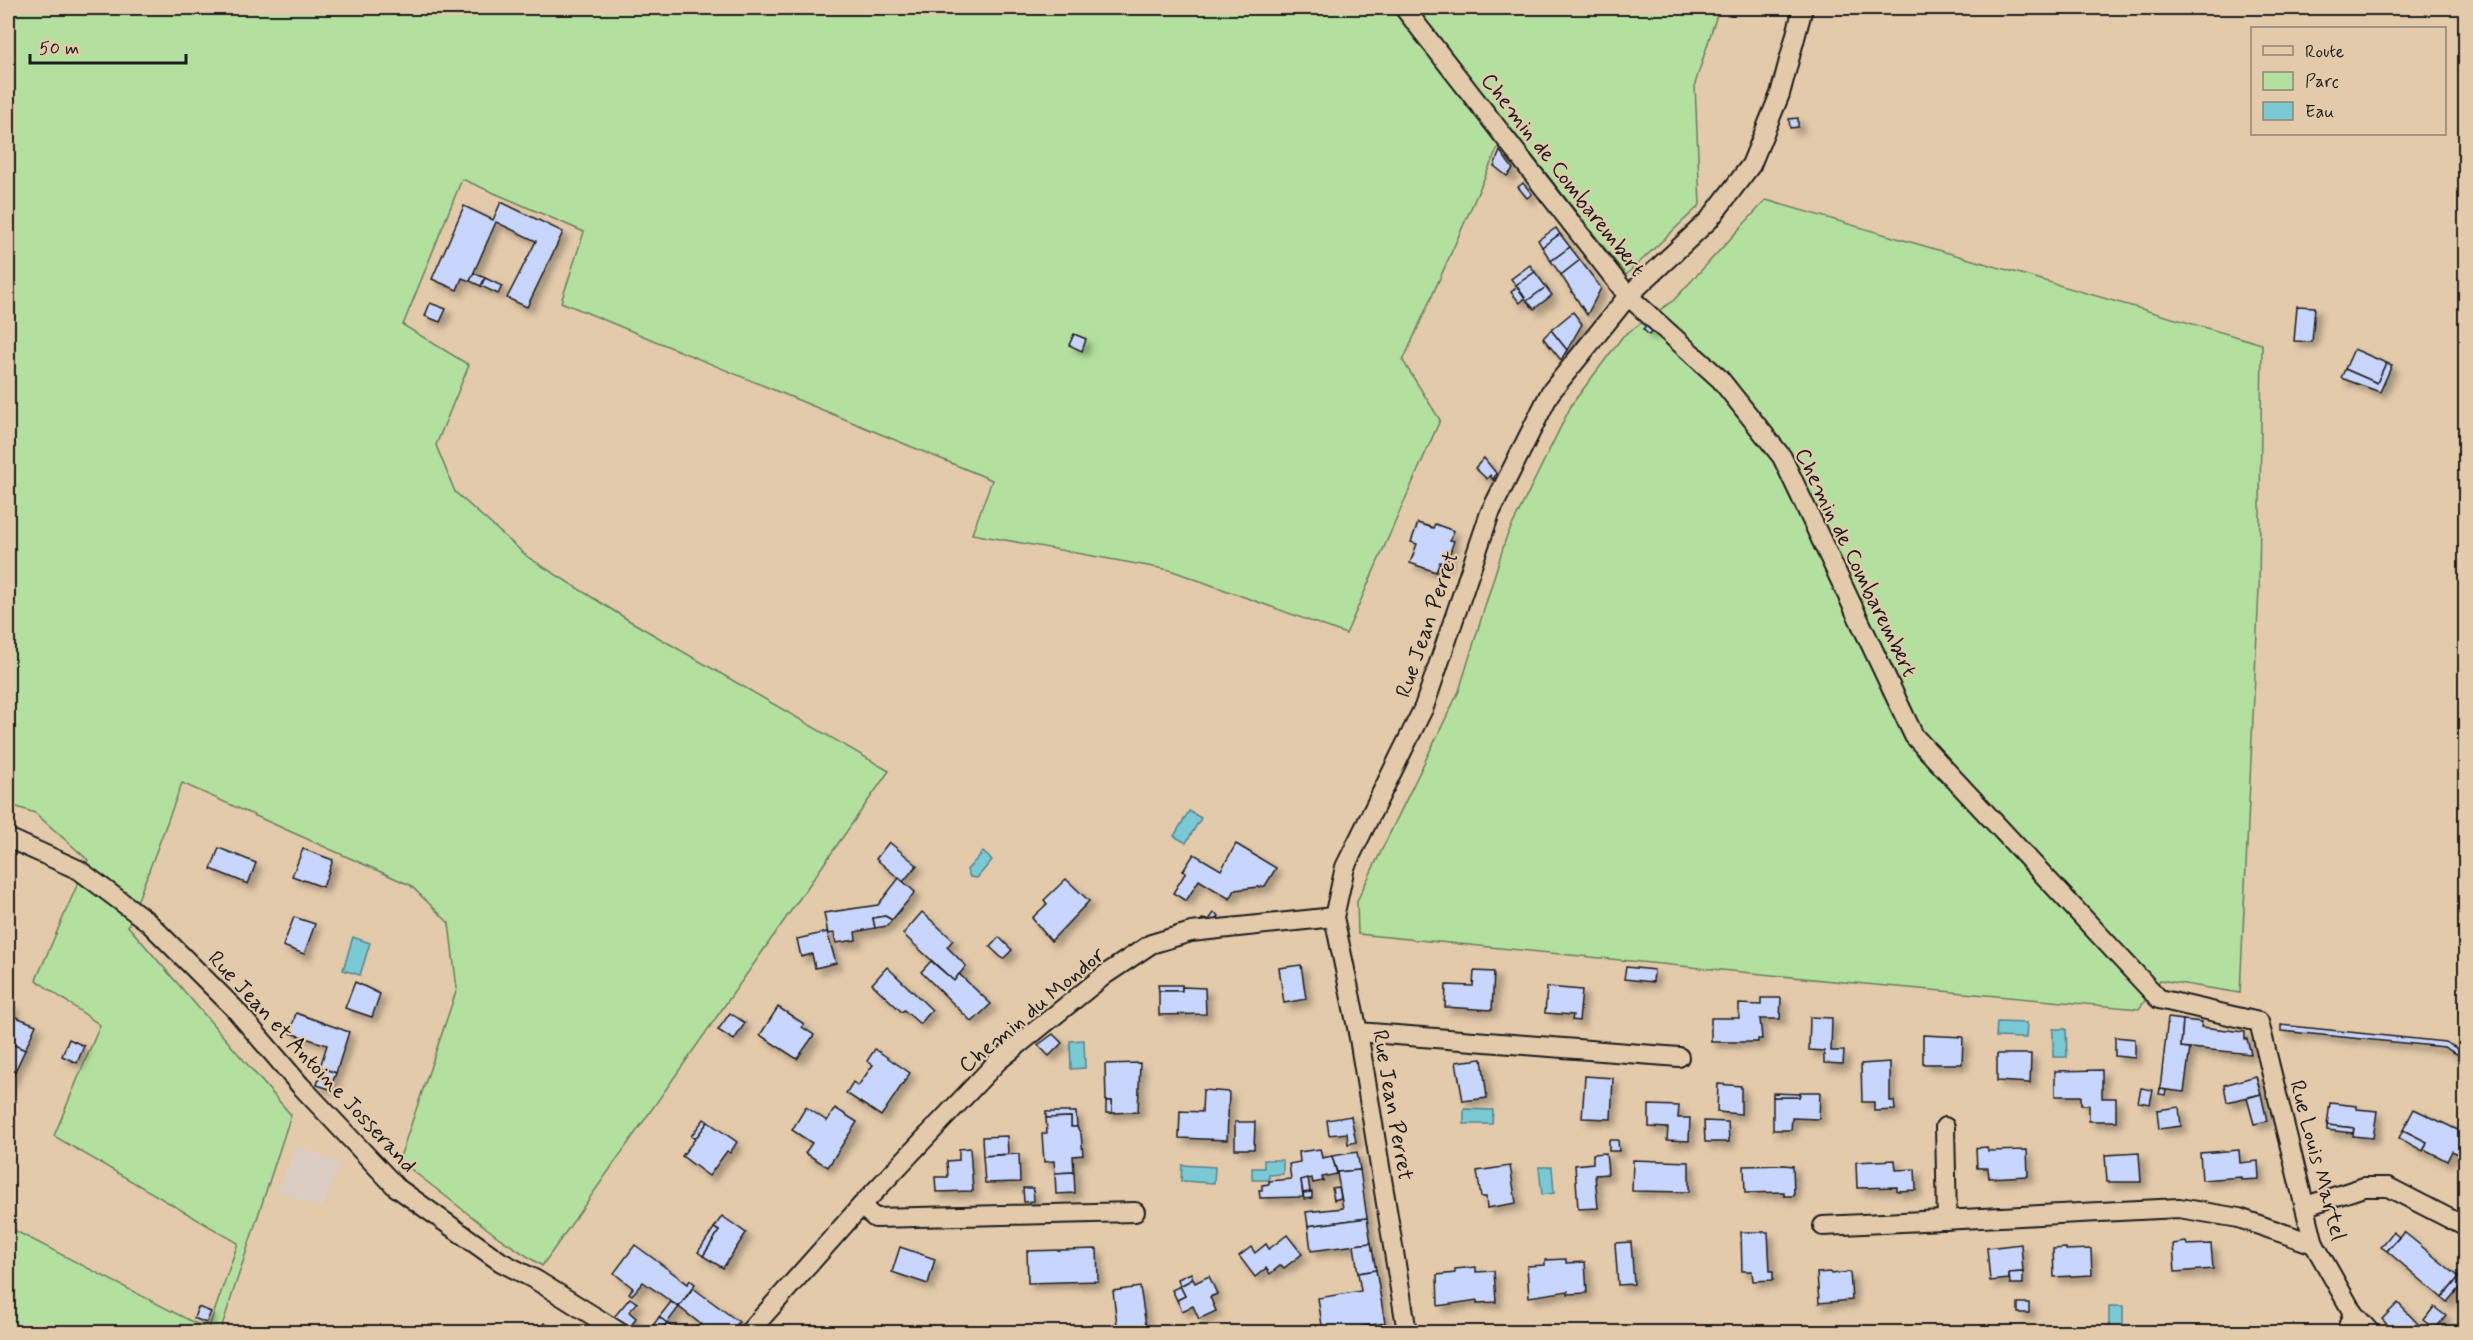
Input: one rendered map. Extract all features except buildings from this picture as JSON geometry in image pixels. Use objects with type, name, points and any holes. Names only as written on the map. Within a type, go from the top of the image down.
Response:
[{"type":"street","name":"Chemin de Combarembert","points":[[1404,8],[1628,296],[1720,379],[1782,456],[1914,736],[2159,999],[2259,1022]]},
{"type":"street","name":"Rue Jean Perret","points":[[1407,1332],[1358,1032],[1334,917],[1345,867],[1424,707],[1490,513],[1550,393],[1628,296],[1709,220],[1751,165],[1780,94],[1803,8]]},
{"type":"street","name":"Rue Jean et Antoine Josserand","points":[[8,838],[79,870],[147,921],[234,1008],[300,1085],[396,1187],[501,1262],[536,1280],[619,1332]]},
{"type":"street","name":"Chemin du Mondor","points":[[749,1332],[861,1206],[998,1061],[1106,974],[1151,944],[1191,933],[1334,917]]},
{"type":"street","name":"Rue Louis Martel","points":[[2259,1022],[2314,1244],[2354,1313],[2370,1332]]},
{"type":"street","points":[[1358,1032],[1678,1057]]},
{"type":"street","points":[[1946,1127],[1947,1220]]},
{"type":"street","points":[[2306,1206],[2364,1188],[2388,1187],[2466,1227]]},
{"type":"street","points":[[861,1206],[875,1218],[1134,1212]]},
{"type":"street","points":[[1823,1226],[2179,1208],[2239,1218],[2314,1244]]},
{"type":"street","points":[[2346,1332],[2354,1313]]},
{"type":"shaded area","points":[[296,1146],[340,1163],[322,1208],[278,1191]]},
{"type":"green space","points":[[8,8],[1719,8],[1695,84],[1700,205],[1626,275],[1508,125],[1403,361],[1440,420],[1346,634],[1170,570],[972,534],[992,480],[561,302],[584,232],[462,179],[403,325],[469,365],[436,445],[455,492],[529,558],[630,621],[889,771],[542,1266],[498,1237],[399,1160],[457,989],[449,923],[410,885],[182,783],[128,926],[291,1115],[220,1332],[8,1332],[8,1235],[10,1228],[208,1330],[238,1243],[54,1136],[100,1025],[36,980],[88,860],[35,813],[8,804]]},
{"type":"green space","points":[[1766,200],[2262,344],[2259,589],[2240,993],[2160,980],[2139,1009],[1358,934],[1357,901],[1459,691],[1506,538],[1572,404],[1623,336],[1674,300]]},
{"type":"water","points":[[1189,811],[1201,818],[1186,843],[1174,836]]},
{"type":"water","points":[[983,852],[992,860],[977,878],[970,877],[967,870]]},
{"type":"water","points":[[353,937],[370,943],[360,975],[343,970]]},
{"type":"water","points":[[1997,1022],[2027,1023],[2026,1038],[1996,1037]]},
{"type":"water","points":[[2053,1029],[2066,1029],[2067,1057],[2053,1057]]},
{"type":"water","points":[[1084,1040],[1085,1068],[1071,1069],[1070,1041]]},
{"type":"water","points":[[1464,1109],[1493,1110],[1492,1124],[1464,1124]]},
{"type":"water","points":[[1264,1160],[1283,1160],[1283,1174],[1269,1175],[1269,1180],[1252,1180],[1252,1168],[1264,1168]]},
{"type":"water","points":[[1182,1165],[1215,1167],[1214,1183],[1181,1181]]},
{"type":"water","points":[[1539,1167],[1552,1167],[1554,1193],[1542,1195]]},
{"type":"water","points":[[2109,1306],[2123,1306],[2123,1332],[2109,1332]]}]
